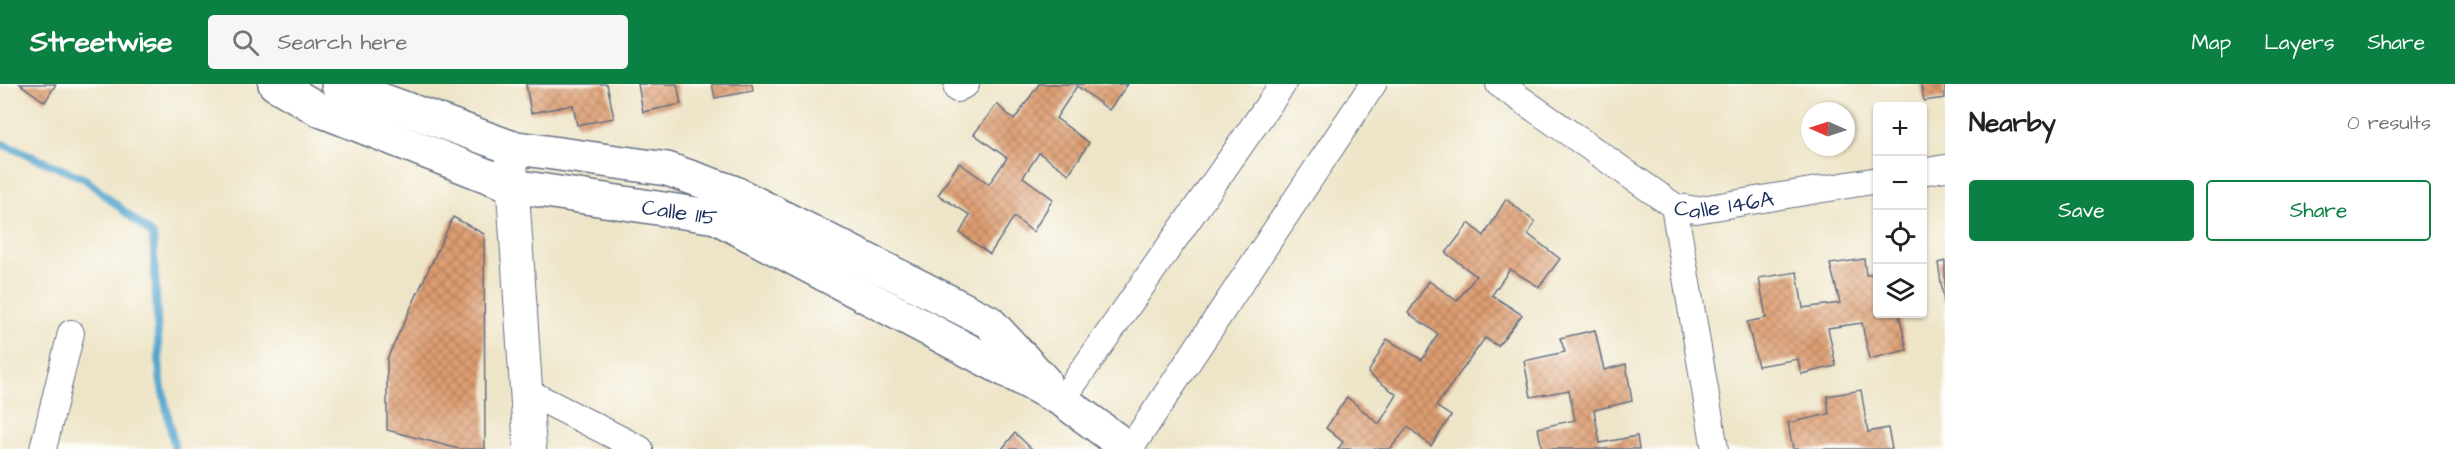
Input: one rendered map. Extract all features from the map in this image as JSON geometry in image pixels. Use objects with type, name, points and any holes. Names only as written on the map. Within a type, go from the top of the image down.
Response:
[{"type":"main road","name":"Calle 115","points":[[275,84],[320,110],[513,186],[716,217],[1062,400],[1130,449]]},
{"type":"main road","name":"Calle 115","points":[[338,84],[510,147],[668,169],[732,192],[989,322],[1062,400]]},
{"type":"street","points":[[1062,400],[1283,84]]},
{"type":"street","points":[[1130,449],[1373,84]]},
{"type":"street","name":"Calle 146A","points":[[1499,84],[1674,206],[1696,210],[1873,181]]},
{"type":"street","points":[[510,147],[530,449]]},
{"type":"street","points":[[1927,171],[1945,168]]},
{"type":"street","points":[[1674,206],[1715,449]]},
{"type":"street","points":[[43,449],[71,333]]},
{"type":"street","points":[[526,391],[640,449]]},
{"type":"building","points":[[20,84],[56,84],[45,102]]},
{"type":"building","points":[[526,84],[607,84],[614,118],[577,125],[573,105],[531,113]]},
{"type":"building","points":[[638,84],[677,84],[681,104],[643,112]]},
{"type":"building","points":[[712,84],[752,84],[753,91],[715,98]]},
{"type":"building","points":[[1039,84],[1128,84],[1109,110],[1077,86],[1056,118],[1089,143],[1069,174],[1039,153],[1023,177],[1053,199],[1033,232],[1014,217],[990,254],[960,233],[970,215],[938,195],[959,163],[989,184],[1007,158],[974,134],[997,104],[1014,120]]},
{"type":"building","points":[[1921,84],[1945,84],[1945,98],[1924,101]]},
{"type":"building","points":[[1506,199],[1535,222],[1528,234],[1560,259],[1539,287],[1510,269],[1492,295],[1522,315],[1498,346],[1485,338],[1436,406],[1451,416],[1431,446],[1408,427],[1390,449],[1338,449],[1343,442],[1326,428],[1347,397],[1379,424],[1397,395],[1368,373],[1387,339],[1422,360],[1438,334],[1408,313],[1429,281],[1457,301],[1476,276],[1446,253],[1469,223],[1484,236]]},
{"type":"building","points":[[453,217],[484,234],[485,449],[459,449],[387,430],[387,359]]},
{"type":"building","points":[[1864,259],[1866,275],[1873,274],[1873,318],[1900,318],[1907,350],[1869,359],[1862,323],[1828,328],[1836,366],[1801,374],[1798,359],[1758,366],[1747,322],[1766,318],[1759,278],[1797,272],[1803,308],[1840,303],[1830,264]]},
{"type":"building","points":[[1945,261],[1945,302],[1944,302],[1938,263]]},
{"type":"building","points":[[1595,330],[1604,370],[1626,364],[1632,401],[1594,410],[1600,443],[1637,436],[1639,449],[1542,449],[1538,428],[1575,420],[1569,390],[1531,397],[1524,361],[1565,352],[1560,338]]},
{"type":"building","points":[[1861,390],[1868,432],[1888,428],[1892,449],[1793,449],[1788,423],[1829,414],[1827,396]]},
{"type":"building","points":[[1015,433],[1032,449],[1002,449]]},
{"type":"waterway","points":[[0,143],[85,179],[153,235],[160,378],[175,449]]}]
